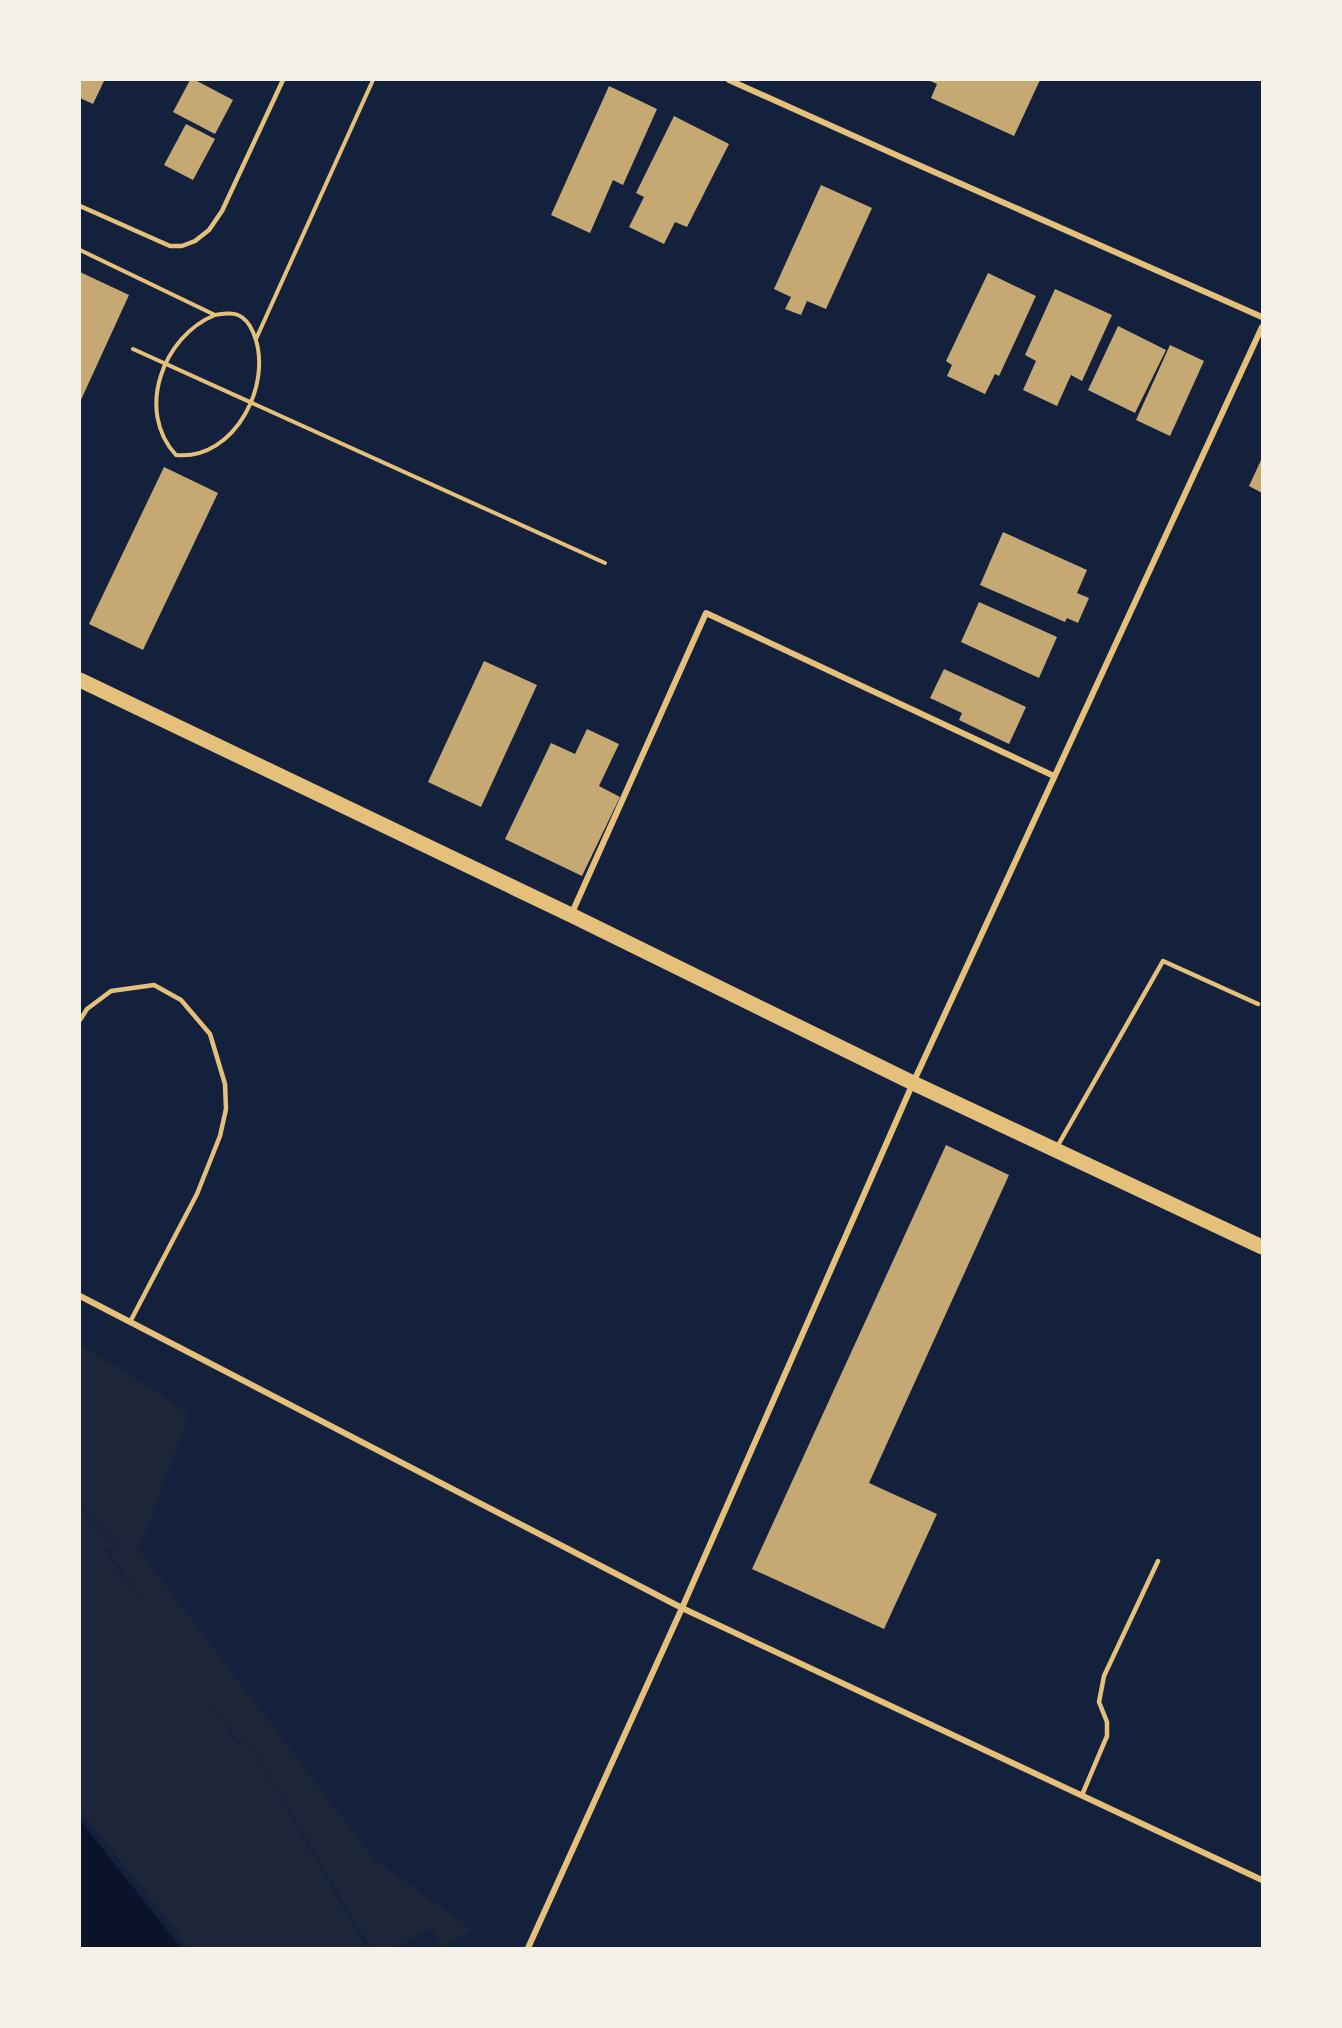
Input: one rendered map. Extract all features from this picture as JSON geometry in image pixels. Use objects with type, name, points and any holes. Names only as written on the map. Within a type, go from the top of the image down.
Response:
[{"type":"main road","points":[[80,680],[571,915],[912,1083],[1263,1246]]},
{"type":"street","points":[[729,80],[1263,317]]},
{"type":"street","points":[[528,1948],[682,1608],[912,1083],[1263,327]]},
{"type":"street","points":[[571,915],[706,613],[1054,776]]},
{"type":"street","points":[[80,1296],[682,1608],[1263,1880]]},
{"type":"lane","points":[[80,206],[170,246],[182,246],[195,241],[209,230],[222,210],[283,80]]},
{"type":"lane","points":[[1055,1149],[1163,961],[1258,1004]]},
{"type":"lane","points":[[80,1020],[87,1009],[111,991],[154,985],[181,1000],[210,1034],[225,1084],[226,1109],[220,1136],[205,1175],[130,1322]]},
{"type":"lane","points":[[1082,1796],[1107,1736],[1107,1722],[1099,1702],[1104,1676],[1158,1561]]},
{"type":"path","points":[[256,339],[373,80]]},
{"type":"path","points":[[80,250],[215,315]]},
{"type":"path","points":[[237,314],[245,320],[256,339],[260,350],[260,370],[251,402],[241,421],[204,453],[190,456],[177,455],[167,445],[160,432],[156,403],[165,363],[174,348],[196,324],[215,315],[237,314]]},
{"type":"path","points":[[133,349],[605,563]]},
{"type":"shaded area","points":[[80,1344],[164,1396],[189,1415],[139,1550],[374,1859],[473,1930],[442,1947],[431,1929],[394,1948],[370,1948],[252,1746],[237,1740],[201,1687],[236,1742],[252,1747],[366,1948],[190,1948],[80,1810],[80,1508],[116,1546],[104,1551],[146,1606],[109,1552],[119,1547],[80,1505]]},
{"type":"shaded area","points":[[80,1820],[181,1948],[80,1948]]},
{"type":"building","points":[[80,80],[104,81],[93,104],[80,98]]},
{"type":"building","points":[[190,80],[195,80],[233,100],[215,134],[173,112]]},
{"type":"building","points":[[928,80],[1040,80],[1014,136],[931,98],[937,84]]},
{"type":"building","points":[[609,86],[657,109],[623,185],[613,180],[590,233],[551,215]]},
{"type":"building","points":[[674,116],[729,144],[687,227],[675,222],[664,244],[629,227],[644,197],[636,193]]},
{"type":"building","points":[[186,124],[215,139],[193,180],[164,165]]},
{"type":"building","points":[[821,185],[872,208],[826,309],[807,301],[801,315],[785,309],[791,297],[774,289]]},
{"type":"building","points":[[80,272],[129,295],[80,402]]},
{"type":"building","points":[[988,273],[1036,296],[999,376],[995,374],[985,394],[947,376],[952,365],[946,361]]},
{"type":"building","points":[[1055,289],[1112,315],[1082,381],[1071,375],[1057,406],[1023,390],[1036,361],[1025,355]]},
{"type":"building","points":[[1118,326],[1166,350],[1135,413],[1088,390]]},
{"type":"building","points":[[1170,345],[1204,361],[1170,436],[1136,420]]},
{"type":"building","points":[[1262,458],[1262,493],[1249,486]]},
{"type":"building","points":[[164,467],[218,493],[143,650],[89,624]]},
{"type":"building","points":[[1003,532],[1087,570],[1077,593],[1089,598],[1078,623],[1067,618],[1065,622],[980,585]]},
{"type":"building","points":[[979,602],[1057,637],[1039,678],[961,642]]},
{"type":"building","points":[[484,661],[537,685],[481,807],[428,782]]},
{"type":"building","points":[[944,669],[1026,707],[1009,744],[959,720],[962,713],[930,698]]},
{"type":"building","points":[[587,729],[619,744],[599,786],[620,797],[582,876],[505,839],[551,743],[575,754]]},
{"type":"building","points":[[946,1145],[1009,1175],[869,1483],[937,1514],[884,1629],[752,1569]]}]
